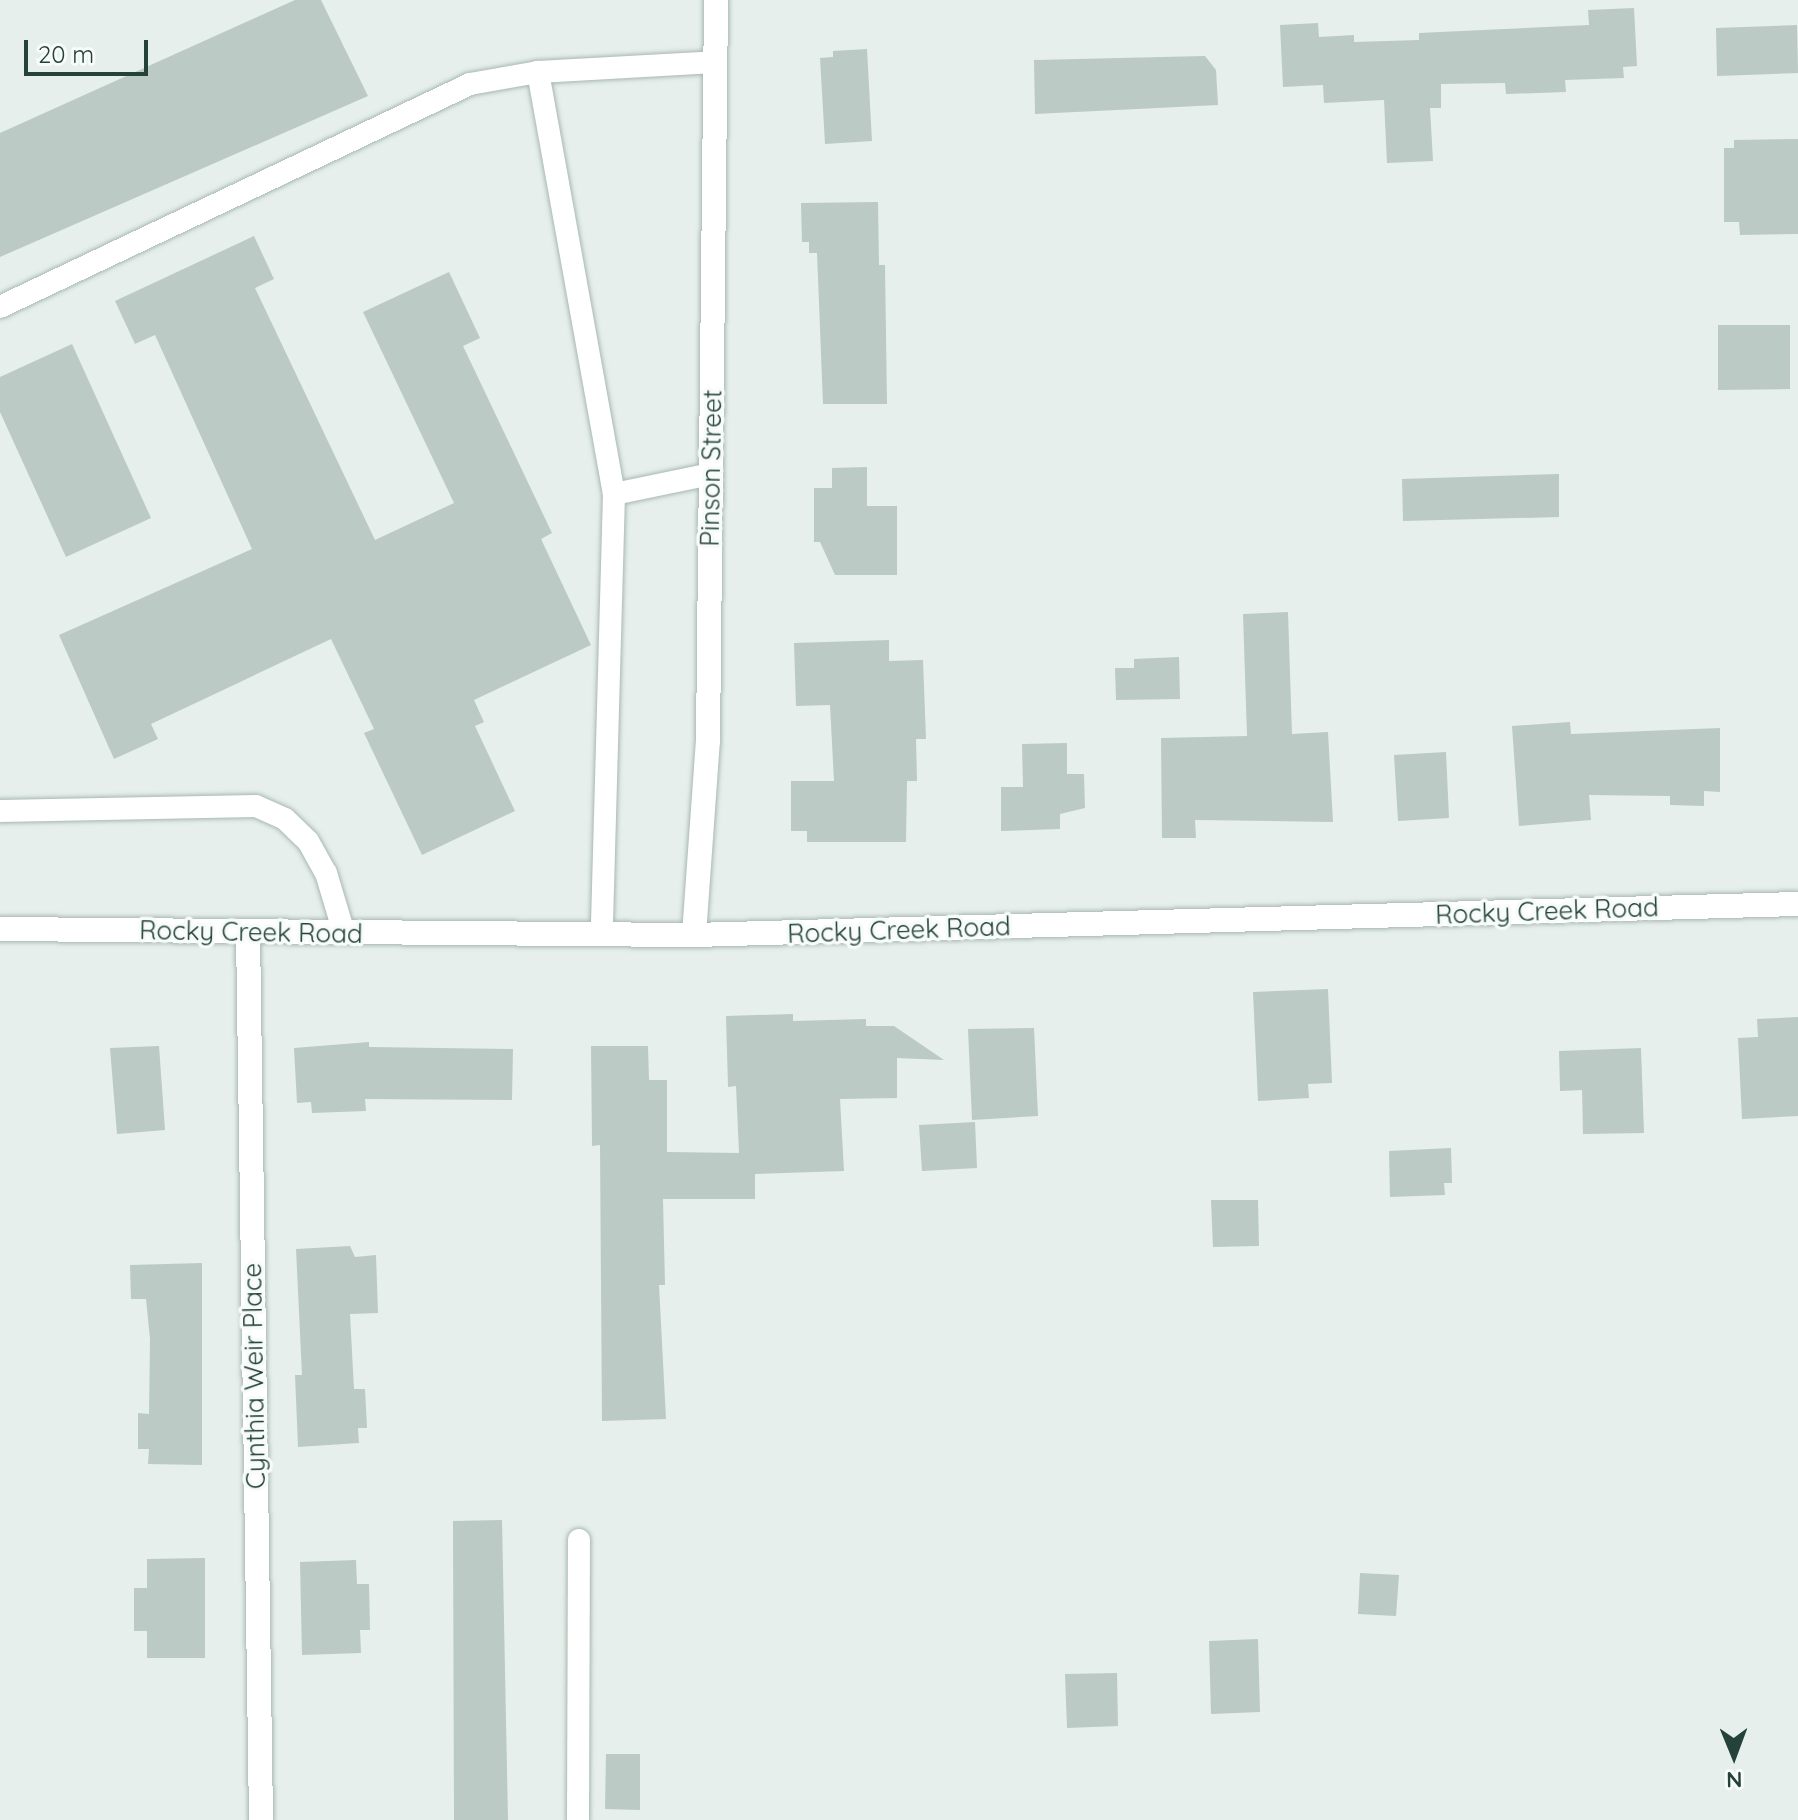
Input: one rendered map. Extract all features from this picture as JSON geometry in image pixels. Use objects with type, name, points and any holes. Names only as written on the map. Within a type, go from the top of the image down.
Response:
[{"type":"street","name":"Pinson Street","points":[[694,935],[708,741],[716,0]]},
{"type":"street","name":"Rocky Creek Road","points":[[0,929],[694,935],[1798,904]]},
{"type":"street","name":"Cynthia Weir Place","points":[[248,932],[261,1820]]},
{"type":"lane","points":[[0,307],[470,84],[538,72],[715,62]]},
{"type":"lane","points":[[538,72],[614,494],[602,935]]},
{"type":"lane","points":[[614,494],[711,474]]},
{"type":"lane","points":[[0,811],[256,806],[285,819],[308,841],[326,873],[344,933]]},
{"type":"lane","points":[[578,1820],[579,1540]]},
{"type":"building","points":[[295,0],[321,0],[368,96],[0,257],[0,133]]},
{"type":"building","points":[[1634,8],[1637,66],[1623,67],[1624,78],[1565,80],[1566,92],[1506,94],[1505,83],[1441,84],[1441,108],[1430,108],[1433,161],[1387,163],[1384,100],[1324,103],[1323,85],[1283,87],[1280,25],[1318,23],[1319,37],[1354,35],[1354,42],[1419,40],[1419,33],[1589,25],[1588,10]]},
{"type":"building","points":[[1797,25],[1798,73],[1717,76],[1716,28]]},
{"type":"building","points":[[867,49],[872,141],[825,144],[820,58],[833,57],[833,51]]},
{"type":"building","points":[[1205,56],[1216,70],[1218,105],[1035,114],[1034,60]]},
{"type":"building","points":[[1798,139],[1798,234],[1740,235],[1739,222],[1724,222],[1724,148],[1734,148],[1734,140]]},
{"type":"building","points":[[878,202],[879,265],[885,265],[887,404],[823,404],[817,253],[809,253],[809,242],[802,242],[801,203]]},
{"type":"building","points":[[254,236],[274,279],[255,288],[375,540],[454,503],[363,312],[449,272],[480,338],[463,346],[552,533],[541,539],[591,645],[474,700],[484,722],[475,726],[515,811],[422,855],[364,733],[374,729],[331,639],[151,724],[158,739],[114,759],[59,635],[252,549],[155,335],[135,344],[115,301]]},
{"type":"building","points":[[1718,325],[1790,325],[1790,389],[1718,390]]},
{"type":"building","points":[[72,344],[151,518],[66,557],[0,412],[0,377]]},
{"type":"building","points":[[867,467],[867,506],[897,506],[897,575],[835,575],[820,542],[814,542],[814,488],[832,488],[832,468]]},
{"type":"building","points":[[1559,474],[1559,517],[1403,521],[1402,479]]},
{"type":"building","points":[[1288,612],[1292,734],[1328,732],[1333,822],[1195,820],[1196,838],[1162,838],[1161,738],[1247,736],[1243,614]]},
{"type":"building","points":[[889,640],[889,661],[923,660],[926,739],[916,739],[917,781],[907,781],[906,842],[807,842],[807,831],[791,831],[791,781],[834,781],[830,705],[796,706],[794,643]]},
{"type":"building","points":[[1179,657],[1180,699],[1116,700],[1115,668],[1134,668],[1134,659]]},
{"type":"building","points":[[1570,722],[1571,734],[1720,728],[1720,792],[1704,791],[1704,806],[1670,805],[1670,796],[1589,795],[1591,820],[1519,826],[1512,726]]},
{"type":"building","points":[[1067,743],[1067,774],[1084,774],[1085,808],[1060,814],[1060,829],[1001,831],[1001,787],[1023,787],[1022,744]]},
{"type":"building","points":[[1446,752],[1449,818],[1398,821],[1394,755]]},
{"type":"building","points":[[1328,989],[1332,1083],[1308,1084],[1309,1098],[1258,1101],[1253,992]]},
{"type":"building","points":[[793,1014],[793,1021],[866,1019],[866,1026],[894,1026],[944,1060],[897,1058],[897,1098],[840,1099],[844,1171],[755,1174],[755,1199],[663,1199],[665,1285],[659,1285],[666,1419],[602,1421],[600,1145],[592,1146],[591,1046],[648,1046],[649,1080],[667,1080],[667,1152],[739,1153],[736,1086],[728,1087],[726,1016]]},
{"type":"building","points":[[1798,1017],[1798,1116],[1742,1119],[1738,1038],[1758,1037],[1757,1019]]},
{"type":"building","points":[[1034,1028],[1038,1116],[972,1120],[968,1029]]},
{"type":"building","points":[[369,1042],[369,1047],[513,1049],[512,1100],[365,1099],[366,1111],[312,1113],[311,1102],[297,1103],[294,1048]]},
{"type":"building","points":[[159,1046],[165,1130],[117,1134],[110,1048]]},
{"type":"building","points":[[1641,1048],[1644,1133],[1583,1134],[1582,1090],[1560,1091],[1559,1051]]},
{"type":"building","points":[[975,1122],[977,1168],[922,1171],[919,1125]]},
{"type":"building","points":[[1451,1148],[1452,1183],[1444,1183],[1445,1195],[1390,1197],[1389,1151]]},
{"type":"building","points":[[1211,1200],[1258,1200],[1259,1246],[1213,1247]]},
{"type":"building","points":[[350,1246],[355,1257],[376,1255],[378,1313],[350,1314],[354,1389],[365,1389],[367,1428],[358,1428],[359,1443],[298,1447],[295,1375],[302,1375],[296,1249]]},
{"type":"building","points":[[202,1263],[202,1465],[148,1464],[149,1449],[138,1449],[138,1413],[149,1414],[150,1339],[146,1299],[131,1299],[130,1265]]},
{"type":"building","points":[[502,1520],[508,1820],[454,1820],[453,1521]]},
{"type":"building","points":[[205,1558],[205,1658],[147,1658],[147,1631],[134,1631],[134,1588],[147,1588],[147,1559]]},
{"type":"building","points":[[356,1560],[357,1584],[369,1584],[370,1630],[360,1630],[361,1653],[302,1655],[300,1562]]},
{"type":"building","points":[[1360,1573],[1399,1575],[1396,1616],[1358,1614]]},
{"type":"building","points":[[1258,1639],[1260,1712],[1211,1714],[1209,1641]]},
{"type":"building","points":[[1117,1673],[1118,1726],[1067,1728],[1065,1674]]},
{"type":"building","points":[[606,1754],[640,1754],[640,1810],[605,1809]]}]
